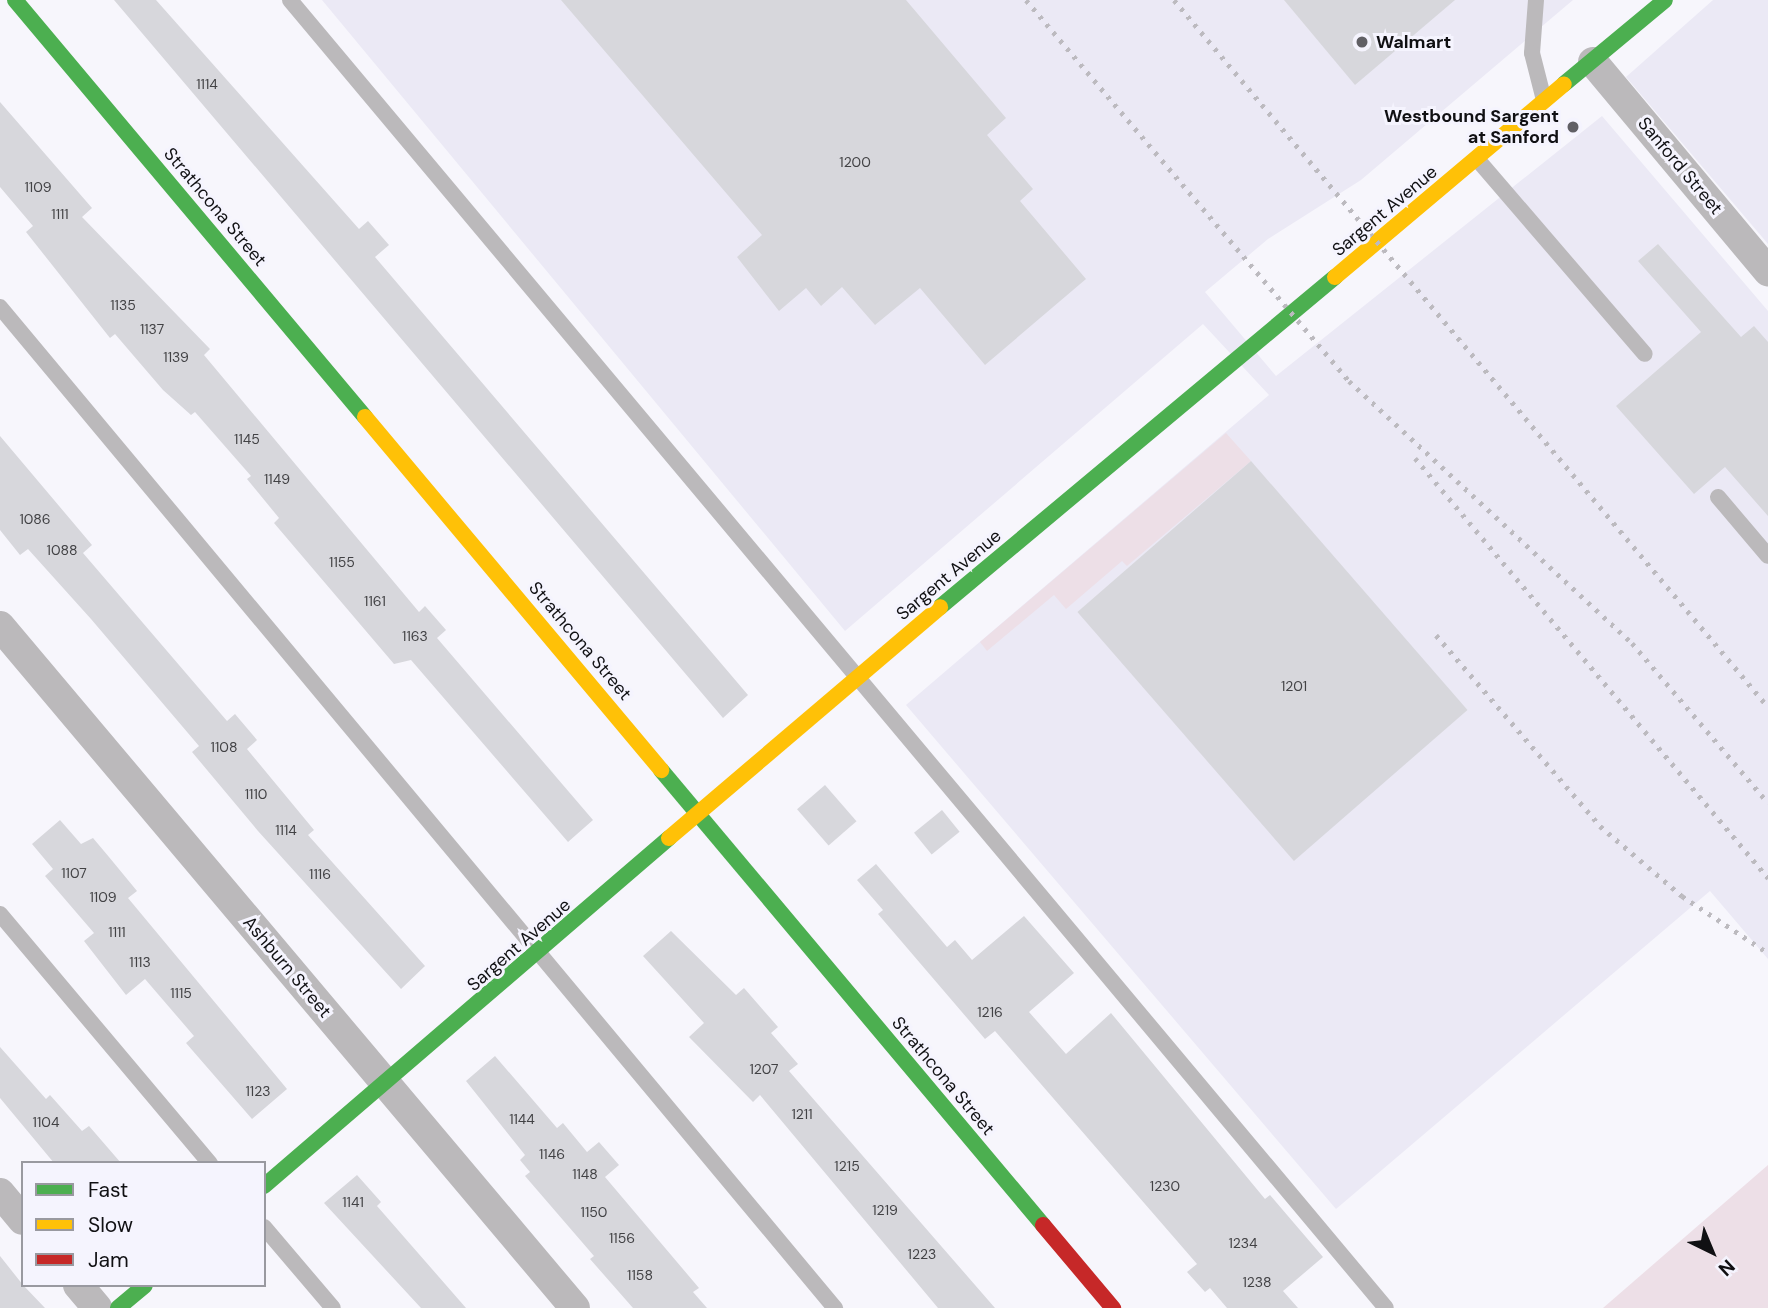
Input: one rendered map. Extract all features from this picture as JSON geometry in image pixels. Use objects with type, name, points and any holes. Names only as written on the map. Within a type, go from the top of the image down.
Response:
[{"type":"main road","name":"Strathcona Street","points":[[15,0],[1113,1308]]},
{"type":"main road","name":"Sargent Avenue","points":[[266,1184],[543,951],[859,675],[1665,0]]},
{"type":"main road","points":[[118,1308],[143,1287]]},
{"type":"street","name":"Sanford Street","points":[[1593,62],[1768,271]]},
{"type":"street","name":"Ashburn Street","points":[[0,626],[575,1308]]},
{"type":"street","points":[[0,1193],[21,1218]]},
{"type":"street","points":[[80,1287],[97,1308]]},
{"type":"lane","points":[[290,0],[859,675],[1386,1308]]},
{"type":"lane","points":[[1536,0],[1532,54],[1545,102]]},
{"type":"lane","points":[[1477,159],[1645,354]]},
{"type":"lane","points":[[0,307],[543,951],[561,983],[835,1308]]},
{"type":"lane","points":[[1718,497],[1768,556]]},
{"type":"lane","points":[[0,914],[208,1161]]},
{"type":"lane","points":[[266,1229],[333,1308]]},
{"type":"shaded area","points":[[322,0],[1573,0],[1361,180],[1268,239],[1205,292],[1276,376],[1602,116],[1768,311],[1768,959],[1710,891],[1336,1209],[906,705],[1269,395],[1203,324],[845,631]]},
{"type":"shaded area","points":[[1713,0],[1768,0],[1768,244],[1626,77]]},
{"type":"shaded area","points":[[1226,433],[1251,461],[1127,566],[1122,561],[1066,609],[1054,595],[987,651],[980,642]]},
{"type":"shaded area","points":[[1768,1165],[1768,1308],[1603,1308]]},
{"type":"building","points":[[114,0],[156,0],[359,229],[368,221],[389,245],[375,257],[748,695],[723,718]]},
{"type":"building","points":[[561,0],[906,0],[1006,118],[987,135],[1033,189],[1020,201],[1086,279],[985,365],[920,288],[875,325],[842,287],[821,306],[806,288],[779,311],[737,257],[762,235]]},
{"type":"building","name":"Walmart","points":[[1284,0],[1455,0],[1355,85]]},
{"type":"building","points":[[0,102],[92,208],[82,217],[210,349],[204,355],[419,612],[425,606],[446,630],[437,638],[593,820],[568,842],[411,660],[394,664],[274,523],[279,518],[247,479],[251,476],[195,412],[191,415],[163,390],[115,334],[110,338],[26,232],[33,226],[0,187]]},
{"type":"building","points":[[1658,244],[1741,337],[1754,326],[1768,342],[1768,516],[1725,467],[1694,494],[1616,406],[1701,332],[1638,261]]},
{"type":"building","points":[[0,436],[92,545],[83,553],[227,721],[235,714],[257,740],[247,749],[314,830],[308,835],[425,966],[401,989],[258,831],[192,752],[199,746],[91,619],[28,549],[20,555],[0,530]]},
{"type":"building","points":[[1251,461],[1467,710],[1294,861],[1077,612]]},
{"type":"building","points":[[825,785],[856,821],[829,846],[797,809]]},
{"type":"building","points":[[942,810],[960,832],[932,854],[914,833]]},
{"type":"building","points":[[60,820],[81,844],[93,838],[137,891],[128,898],[287,1089],[252,1119],[186,1043],[194,1036],[145,979],[126,995],[84,941],[94,933],[45,876],[53,869],[32,844]]},
{"type":"building","points":[[876,864],[947,947],[955,940],[972,960],[1024,916],[1074,973],[1029,1012],[1066,1054],[1111,1013],[1265,1199],[1270,1195],[1323,1257],[1283,1291],[1298,1308],[1227,1308],[1210,1288],[1205,1292],[1187,1272],[1197,1264],[995,1031],[985,1039],[878,914],[883,910],[857,880]]},
{"type":"building","points":[[671,931],[736,995],[744,988],[778,1027],[771,1033],[798,1064],[789,1071],[995,1308],[938,1308],[760,1095],[753,1102],[689,1037],[704,1023],[643,956]]},
{"type":"building","points":[[0,1047],[46,1099],[50,1095],[82,1131],[89,1126],[119,1161],[52,1161],[0,1098]]},
{"type":"building","points":[[495,1056],[557,1128],[563,1123],[587,1152],[599,1142],[619,1165],[605,1177],[699,1288],[693,1292],[707,1308],[633,1308],[590,1259],[594,1256],[525,1176],[530,1172],[520,1160],[525,1155],[466,1081]]},
{"type":"building","points":[[357,1175],[381,1202],[377,1206],[466,1308],[421,1308],[324,1203]]},
{"type":"building","points":[[0,1256],[21,1282],[21,1287],[25,1287],[45,1308],[0,1308]]},
{"type":"railway","points":[[1026,0],[1349,381],[1632,643],[1768,803]]},
{"type":"railway","points":[[1174,0],[1768,707]]},
{"type":"railway","points":[[1415,458],[1768,878]]},
{"type":"railway","points":[[1436,635],[1600,826],[1682,896],[1768,953]]},
{"type":"traffic: fast","points":[[15,0],[365,417]]},
{"type":"traffic: fast","points":[[1564,84],[1665,0]]},
{"type":"traffic: fast","points":[[940,607],[1335,277]]},
{"type":"traffic: fast","points":[[661,770],[1043,1225]]},
{"type":"traffic: fast","points":[[266,1184],[669,838]]},
{"type":"traffic: fast","points":[[118,1308],[143,1287]]},
{"type":"traffic: slow","points":[[1335,277],[1564,84]]},
{"type":"traffic: slow","points":[[365,417],[661,770]]},
{"type":"traffic: slow","points":[[669,838],[940,607]]},
{"type":"traffic: jam","points":[[1043,1225],[1113,1308]]},
{"type":"place","name":"Walmart","points":[[1362,42]]},
{"type":"place","name":"Westbound Sargent at Sanford","points":[[1573,127]]}]
